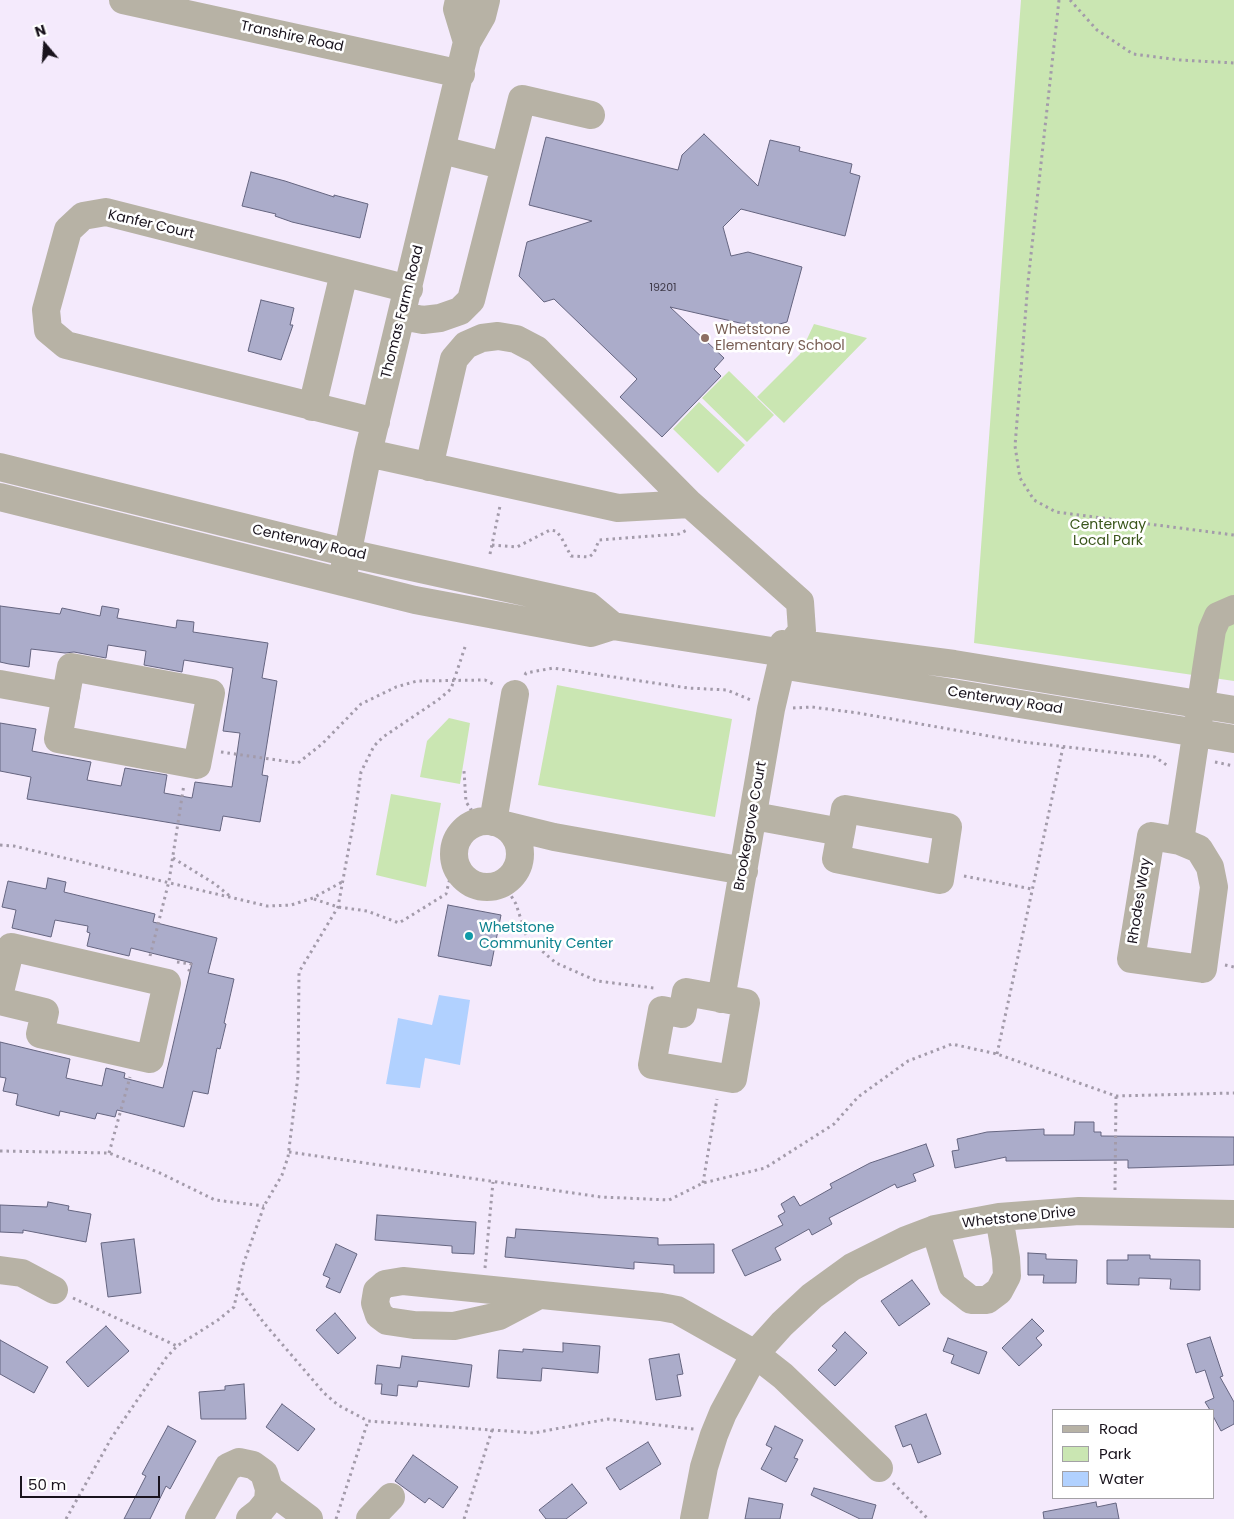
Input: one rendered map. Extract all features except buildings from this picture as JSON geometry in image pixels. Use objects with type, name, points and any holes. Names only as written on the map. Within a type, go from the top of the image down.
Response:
[{"type":"street","name":"Transhire Road","points":[[123,0],[461,74]]},
{"type":"street","name":"Thomas Farm Road","points":[[459,0],[457,9],[467,42]]},
{"type":"street","name":"Thomas Farm Road","points":[[341,582],[368,453],[461,74],[467,42],[482,16],[486,0]]},
{"type":"street","points":[[402,316],[424,320],[440,318],[460,311],[472,300],[522,99],[591,115]]},
{"type":"street","points":[[442,150],[505,166]]},
{"type":"street","name":"Kanfer Court","points":[[376,422],[66,345],[48,330],[46,310],[68,230],[83,216],[106,212],[408,289]]},
{"type":"street","points":[[312,407],[344,273]]},
{"type":"street","points":[[429,467],[454,359],[466,345],[482,338],[498,336],[516,339],[537,350],[696,509],[800,602],[802,631],[784,653]]},
{"type":"street","points":[[368,453],[618,508],[696,509]]},
{"type":"street","name":"Centerway Road","points":[[0,467],[348,553],[589,606],[613,626]]},
{"type":"street","name":"Centerway Road","points":[[0,497],[415,600],[591,633],[613,626],[784,653],[808,645],[954,664],[1234,710]]},
{"type":"street","points":[[1180,840],[1212,630],[1218,616],[1234,609]]},
{"type":"street","name":"Centerway Road","points":[[784,653],[793,667],[1234,738]]},
{"type":"street","name":"Brookegrove Court","points":[[721,999],[754,816],[771,708],[784,653]]},
{"type":"street","points":[[71,667],[210,693],[193,756],[58,739],[66,696],[71,667]]},
{"type":"street","points":[[0,684],[66,696]]},
{"type":"street","points":[[515,694],[497,823],[554,837],[744,871]]},
{"type":"street","points":[[845,809],[948,827],[940,880],[836,860],[840,832],[845,809]]},
{"type":"street","points":[[754,816],[840,832]]},
{"type":"street","name":"Rhodes Way","points":[[1151,836],[1180,840],[1199,849],[1210,867],[1214,887],[1203,969],[1131,959],[1151,836]]},
{"type":"street","points":[[10,947],[168,984],[150,1059],[40,1034],[45,1012],[1,988],[10,947]]},
{"type":"street","points":[[686,992],[746,1003],[733,1079],[652,1065],[662,1010],[682,1014],[686,992]]},
{"type":"street","name":"Whetstone Drive","points":[[694,1519],[704,1467],[714,1435],[723,1412],[755,1354],[782,1324],[812,1296],[852,1267],[906,1240],[935,1229],[999,1217],[1079,1211],[1234,1214]]},
{"type":"street","points":[[935,1229],[952,1285],[971,1300],[987,1300],[999,1291],[1007,1276],[999,1217]]},
{"type":"street","points":[[0,1270],[22,1274],[54,1290]]},
{"type":"street","points":[[539,1295],[499,1316],[454,1326],[414,1325],[387,1321],[379,1314],[375,1303],[377,1291],[385,1284],[403,1281],[483,1289],[539,1295],[677,1310],[755,1354],[783,1376],[879,1468]]},
{"type":"street","points":[[199,1519],[228,1467],[239,1462],[253,1465],[264,1473],[269,1489],[268,1501],[250,1519]]},
{"type":"street","points":[[269,1489],[309,1519]]},
{"type":"street","points":[[370,1519],[391,1498]]},
{"type":"path","points":[[1059,0],[1028,282],[1015,446],[1020,478],[1034,500],[1056,512],[1234,535]]},
{"type":"path","points":[[1070,0],[1097,30],[1133,54],[1180,60],[1234,63]]},
{"type":"path","points":[[490,554],[504,484]]},
{"type":"path","points":[[492,545],[517,547],[550,530],[556,531],[561,536],[571,556],[589,557],[594,553],[599,540],[684,533],[696,509]]},
{"type":"path","points":[[66,1519],[112,1437],[166,1358],[178,1346],[234,1307],[238,1287],[264,1206],[282,1175],[289,1152],[298,1076],[299,972],[338,907],[361,772],[374,746],[451,690],[465,647]]},
{"type":"path","points":[[147,966],[169,882],[193,756],[298,763],[322,744],[360,704],[417,681],[485,680],[515,694],[526,673],[553,668],[688,688],[727,690],[771,708],[812,707],[1004,739],[1155,758],[1189,779],[1212,762],[1234,766]]},
{"type":"path","points":[[997,1054],[1063,747]]},
{"type":"path","points":[[461,770],[464,771],[466,802],[472,809],[468,818],[452,827],[446,841],[442,855],[450,878],[466,891],[481,895],[494,894],[507,889],[516,904],[527,938],[556,963],[580,975],[597,981],[686,992]]},
{"type":"path","points":[[0,845],[14,846],[267,906],[291,905],[313,898],[342,882]]},
{"type":"path","points":[[173,858],[234,899]]},
{"type":"path","points":[[941,872],[1032,889]]},
{"type":"path","points":[[313,898],[338,907],[367,911],[399,923],[446,894],[450,878]]},
{"type":"path","points":[[173,961],[191,964],[186,982]]},
{"type":"path","points":[[289,1152],[601,1197],[669,1200],[703,1183],[765,1168],[834,1124],[858,1097],[908,1060],[952,1044],[997,1054],[1116,1096],[1234,1093]]},
{"type":"path","points":[[109,1153],[132,1071]]},
{"type":"path","points":[[703,1183],[721,1077]]},
{"type":"path","points":[[1114,1212],[1116,1096]]},
{"type":"path","points":[[0,1150],[109,1153],[160,1173],[215,1200],[264,1206]]},
{"type":"path","points":[[483,1289],[493,1182]]},
{"type":"path","points":[[238,1287],[264,1323],[324,1393],[338,1405],[368,1421],[534,1433],[608,1419],[675,1425],[714,1435]]},
{"type":"path","points":[[54,1290],[178,1346]]},
{"type":"path","points":[[336,1519],[368,1421]]},
{"type":"path","points":[[464,1519],[492,1430]]},
{"type":"path","points":[[879,1468],[928,1519]]},
{"type":"green space","name":"Centerway Local Park","points":[[1021,0],[1234,0],[1234,681],[974,643]]},
{"type":"green space","points":[[814,324],[867,338],[784,423],[757,397],[800,354]]},
{"type":"green space","points":[[729,371],[774,415],[747,442],[702,398]]},
{"type":"green space","points":[[699,402],[745,445],[718,473],[673,429]]},
{"type":"green space","points":[[557,685],[732,719],[715,817],[538,785]]},
{"type":"green space","points":[[449,718],[470,723],[460,784],[420,777],[427,741]]},
{"type":"green space","points":[[391,794],[441,803],[426,887],[376,875]]},
{"type":"water","points":[[439,995],[470,1000],[460,1065],[425,1058],[420,1088],[386,1084],[398,1018],[432,1025]]},
{"type":"place","name":"Whetstone Elementary School","points":[[705,338]]},
{"type":"place","name":"Whetstone Community Center","points":[[469,936]]}]
